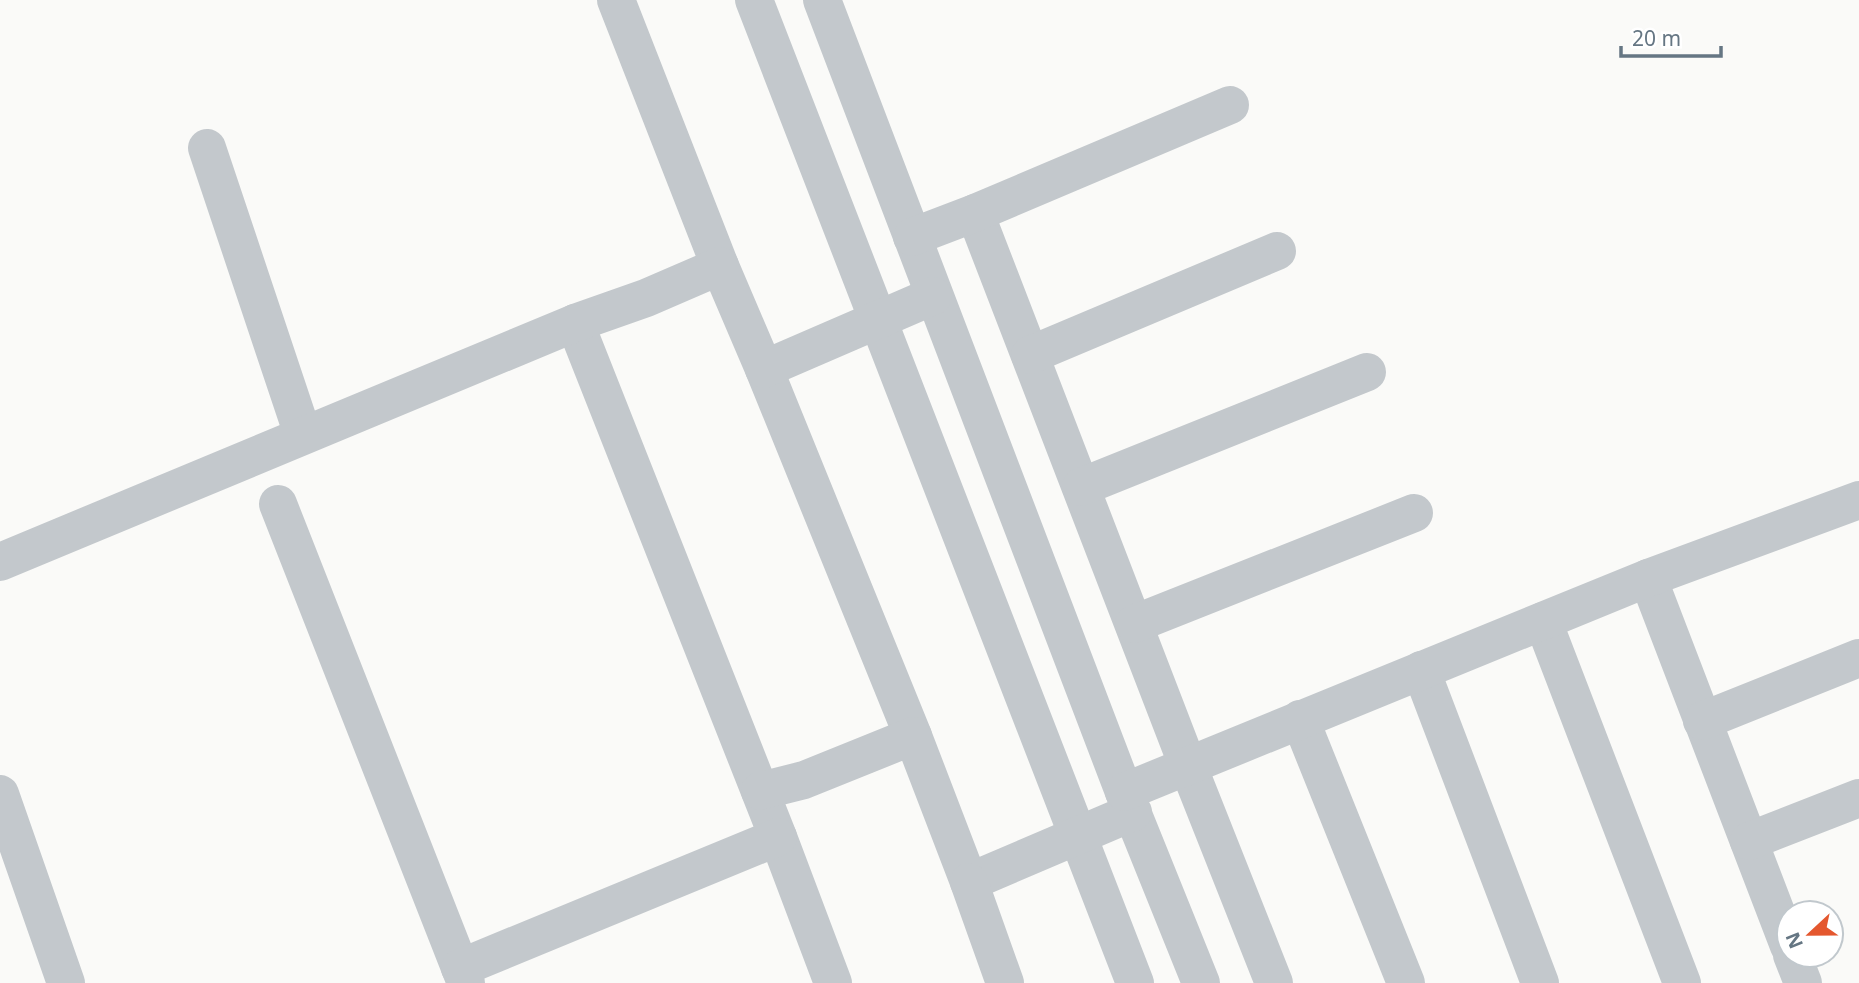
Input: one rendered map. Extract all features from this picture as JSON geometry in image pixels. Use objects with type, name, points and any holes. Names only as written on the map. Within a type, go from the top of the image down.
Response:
[{"type":"street","points":[[616,0],[720,266],[914,736],[1005,983]]},
{"type":"street","points":[[754,0],[1135,983]]},
{"type":"street","points":[[822,0],[933,296],[1201,983]]},
{"type":"street","points":[[912,237],[1230,105]]},
{"type":"street","points":[[207,148],[303,435]]},
{"type":"street","points":[[975,213],[1274,983]]},
{"type":"street","points":[[1030,355],[1276,251]]},
{"type":"street","points":[[0,562],[575,323],[646,298],[720,266]]},
{"type":"street","points":[[764,369],[933,296]]},
{"type":"street","points":[[575,323],[833,983]]},
{"type":"street","points":[[1081,487],[1367,372]]},
{"type":"street","points":[[969,881],[1077,836],[1188,766],[1648,578],[1859,500]]},
{"type":"street","points":[[278,504],[463,975],[778,837]]},
{"type":"street","points":[[1134,624],[1414,513]]},
{"type":"street","points":[[1648,578],[1775,909]]},
{"type":"street","points":[[1543,621],[1682,983]]},
{"type":"street","points":[[1702,721],[1859,658]]},
{"type":"street","points":[[1421,670],[1540,983]]},
{"type":"street","points":[[1300,719],[1406,983]]},
{"type":"street","points":[[760,791],[804,780],[914,736]]},
{"type":"street","points":[[0,794],[65,983]]},
{"type":"street","points":[[1749,841],[1859,798]]}]
